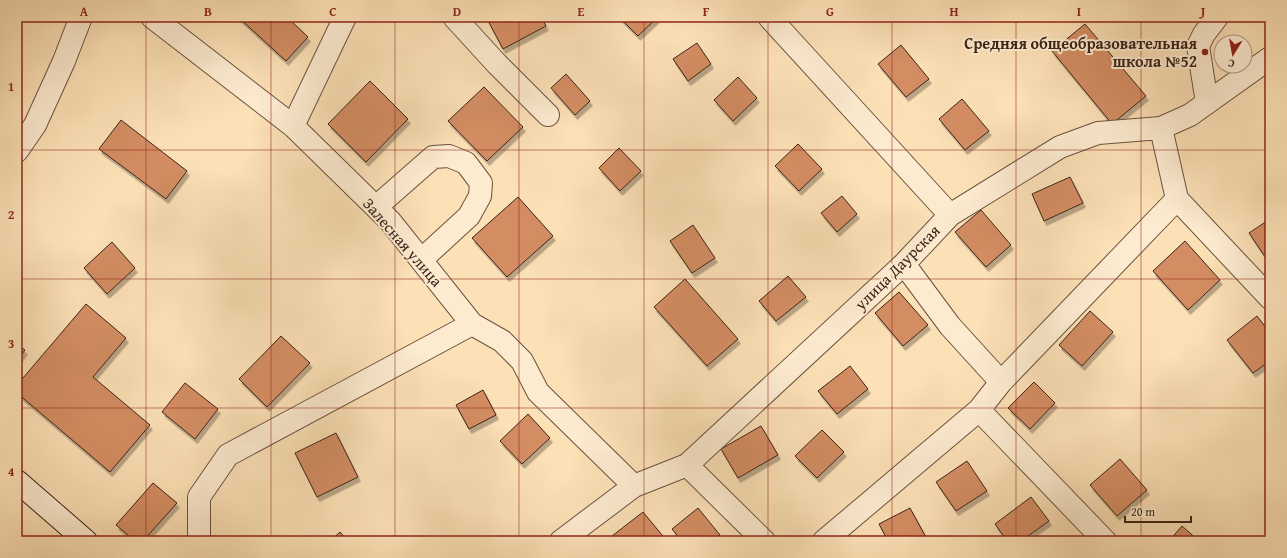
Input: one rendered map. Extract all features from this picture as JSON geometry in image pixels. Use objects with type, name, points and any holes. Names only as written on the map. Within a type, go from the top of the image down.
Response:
[{"type":"street","points":[[17,151],[35,125],[64,61],[81,17]]},
{"type":"street","name":"Залесная улица","points":[[152,17],[293,126],[390,221],[472,324],[502,341],[522,361],[538,392],[634,486]]},
{"type":"street","points":[[293,126],[345,17]]},
{"type":"street","points":[[454,17],[497,64],[548,115]]},
{"type":"street","points":[[769,17],[950,215]]},
{"type":"street","points":[[1207,103],[1198,46],[1204,34],[1217,17]]},
{"type":"street","name":"улица Даурская","points":[[561,541],[634,486],[687,465],[904,264],[950,215],[1060,147],[1098,133],[1161,128],[1190,115],[1270,58]]},
{"type":"street","points":[[1161,128],[1177,199],[1270,298]]},
{"type":"street","points":[[376,207],[433,157],[449,156],[466,163],[481,183],[480,196],[469,216],[421,260]]},
{"type":"street","points":[[824,541],[979,410],[1001,382],[1177,199]]},
{"type":"street","points":[[904,264],[950,326],[1001,382]]},
{"type":"street","points":[[199,541],[199,497],[228,455],[472,324]]},
{"type":"street","points":[[979,410],[1105,541]]},
{"type":"street","points":[[687,465],[764,541]]},
{"type":"street","points":[[17,481],[86,541]]},
{"type":"building","points":[[238,17],[287,17],[308,37],[286,61]]},
{"type":"building","points":[[486,17],[541,17],[546,26],[503,49]]},
{"type":"building","points":[[619,17],[658,17],[638,36]]},
{"type":"building","points":[[1085,24],[1146,96],[1112,124],[1052,51]]},
{"type":"building","points":[[697,43],[711,64],[688,81],[673,59]]},
{"type":"building","points":[[901,45],[929,79],[906,97],[878,64]]},
{"type":"building","points":[[566,74],[590,101],[575,115],[551,88]]},
{"type":"building","points":[[738,77],[757,98],[733,121],[714,100]]},
{"type":"building","points":[[370,81],[408,119],[366,162],[328,124]]},
{"type":"building","points":[[484,87],[523,127],[487,161],[448,121]]},
{"type":"building","points":[[962,99],[989,131],[965,150],[939,119]]},
{"type":"building","points":[[121,120],[187,171],[166,199],[99,149]]},
{"type":"building","points":[[798,144],[822,169],[799,191],[775,166]]},
{"type":"building","points":[[619,148],[641,171],[620,191],[599,168]]},
{"type":"building","points":[[1070,177],[1083,203],[1044,221],[1032,194]]},
{"type":"building","points":[[842,196],[857,214],[837,232],[821,213]]},
{"type":"building","points":[[518,197],[553,236],[507,277],[472,238]]},
{"type":"building","points":[[981,210],[1011,245],[986,267],[955,232]]},
{"type":"building","points":[[1270,219],[1270,264],[1249,233]]},
{"type":"building","points":[[693,225],[715,258],[692,273],[670,241]]},
{"type":"building","points":[[1185,241],[1220,280],[1188,310],[1153,271]]},
{"type":"building","points":[[112,242],[135,268],[107,294],[84,268]]},
{"type":"building","points":[[788,276],[806,297],[776,321],[759,301]]},
{"type":"building","points":[[685,279],[738,339],[707,366],[654,307]]},
{"type":"building","points":[[899,292],[928,325],[903,346],[875,313]]},
{"type":"building","points":[[86,304],[126,338],[93,377],[150,425],[110,472],[17,393],[17,385]]},
{"type":"building","points":[[1090,311],[1113,332],[1082,366],[1059,345]]},
{"type":"building","points":[[1257,316],[1270,333],[1270,361],[1253,373],[1227,340]]},
{"type":"building","points":[[281,336],[310,363],[267,407],[239,379]]},
{"type":"building","points":[[17,344],[25,350],[17,361]]},
{"type":"building","points":[[850,366],[868,389],[837,414],[818,391]]},
{"type":"building","points":[[1034,382],[1055,403],[1030,429],[1008,408]]},
{"type":"building","points":[[185,383],[218,409],[195,439],[162,412]]},
{"type":"building","points":[[483,390],[496,415],[469,429],[456,405]]},
{"type":"building","points":[[528,414],[550,438],[522,464],[500,441]]},
{"type":"building","points":[[761,426],[778,455],[738,478],[721,449]]},
{"type":"building","points":[[822,430],[844,452],[817,478],[795,456]]},
{"type":"building","points":[[336,433],[358,477],[317,497],[295,453]]},
{"type":"building","points":[[1120,459],[1147,490],[1117,516],[1090,485]]},
{"type":"building","points":[[967,461],[987,491],[956,511],[936,482]]},
{"type":"building","points":[[153,483],[177,503],[143,541],[135,541],[116,525]]},
{"type":"building","points":[[1031,497],[1049,521],[1021,541],[1007,541],[995,524]]},
{"type":"building","points":[[698,508],[720,535],[713,541],[682,541],[672,529]]},
{"type":"building","points":[[910,508],[928,541],[888,541],[879,524]]},
{"type":"building","points":[[643,512],[667,541],[616,541],[612,536]]},
{"type":"building","points":[[1182,526],[1199,541],[1169,541]]},
{"type":"building","points":[[340,532],[348,541],[330,541]]},
{"type":"place","name":"Средняя общеобразовательная школа №52","points":[[1205,52]]}]
